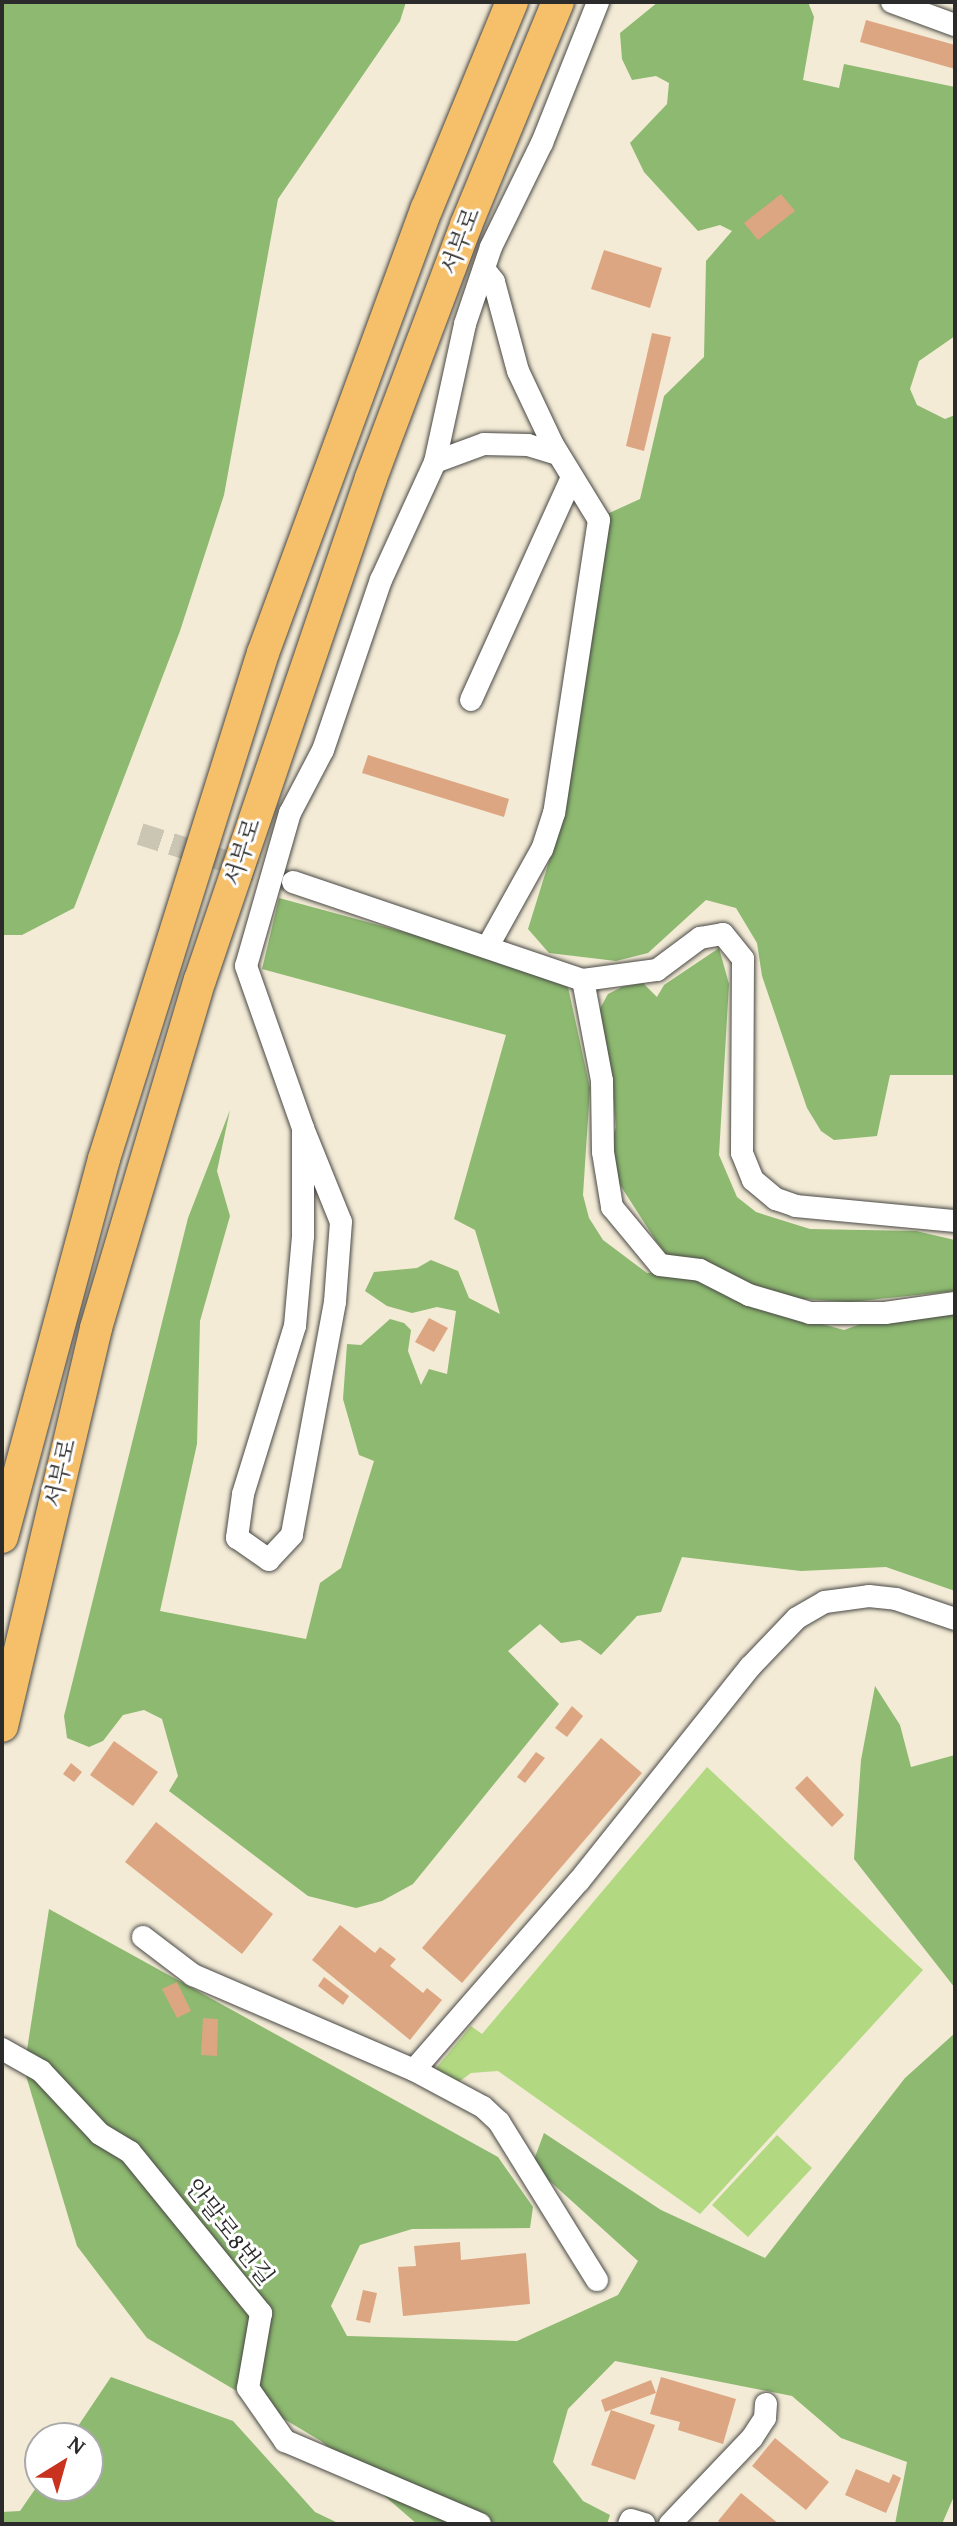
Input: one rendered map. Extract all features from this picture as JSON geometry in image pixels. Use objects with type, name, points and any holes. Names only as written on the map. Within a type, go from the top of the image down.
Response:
[{"type":"highway","name":"서부로","points":[[2,1537],[104,1159],[263,653],[421,222],[512,2]]},
{"type":"highway","name":"서부로","points":[[2,1726],[96,1328],[200,980],[371,478],[466,225],[558,2]]},
{"type":"street","points":[[303,1128],[303,1236],[295,1326],[243,1494],[237,1538],[269,1560],[292,1535],[336,1289],[341,1222],[303,1128],[246,966],[290,813],[328,739],[381,580],[435,462],[465,324],[484,269],[598,2]]},
{"type":"street","points":[[892,2],[955,25]]},
{"type":"street","points":[[484,269],[494,282],[518,371],[558,454],[599,520],[554,813],[542,849],[488,946]]},
{"type":"street","points":[[435,462],[484,444],[528,445],[558,454]]},
{"type":"street","points":[[471,700],[572,477]]},
{"type":"street","points":[[293,882],[583,980],[649,972],[700,938],[723,934],[743,959],[742,1153],[753,1180],[776,1199],[796,1206],[955,1221]]},
{"type":"street","points":[[583,980],[602,1081],[603,1152],[612,1207],[660,1265],[700,1270],[729,1287],[810,1313],[885,1313],[955,1303]]},
{"type":"street","points":[[414,2070],[588,1870],[750,1667],[797,1618],[825,1602],[869,1596],[896,1599],[955,1619]]},
{"type":"street","points":[[143,1937],[193,1975],[414,2070],[483,2107],[499,2122],[597,2280]]},
{"type":"street","name":"안말로8번길","points":[[2,2049],[41,2071],[100,2134],[130,2152],[261,2313],[248,2388],[285,2441],[480,2524]]},
{"type":"street","points":[[670,2524],[752,2438],[765,2418],[766,2404]]},
{"type":"street","points":[[629,2524],[644,2524]]},
{"type":"green space","points":[[2,2],[406,2],[400,21],[278,199],[224,495],[180,631],[74,908],[22,935],[2,935]]},
{"type":"green space","points":[[658,2],[808,2],[814,17],[803,80],[839,88],[844,64],[955,87],[955,336],[919,361],[910,389],[917,405],[945,419],[955,415],[955,1075],[890,1075],[877,1136],[834,1140],[821,1131],[807,1108],[762,976],[757,943],[736,908],[706,900],[648,953],[616,961],[549,953],[528,929],[564,813],[607,514],[640,499],[664,396],[704,357],[706,261],[732,231],[720,225],[698,231],[644,172],[630,143],[667,104],[669,83],[656,76],[632,80],[622,59],[620,33]]},
{"type":"green space","points":[[279,898],[463,948],[568,987],[590,1088],[583,1195],[589,1218],[603,1240],[647,1273],[677,1271],[716,1286],[733,1300],[844,1330],[872,1320],[955,1314],[955,1591],[886,1567],[801,1571],[682,1557],[661,1612],[637,1616],[601,1655],[580,1640],[561,1643],[540,1624],[508,1651],[559,1704],[413,1884],[382,1901],[356,1908],[308,1896],[169,1791],[178,1776],[162,1719],[144,1710],[123,1715],[103,1741],[89,1747],[67,1738],[64,1716],[188,1218],[230,1110],[217,1171],[230,1216],[200,1321],[197,1444],[160,1611],[306,1639],[320,1583],[341,1568],[374,1461],[359,1455],[343,1399],[347,1344],[361,1345],[390,1319],[404,1323],[411,1330],[408,1351],[421,1385],[429,1369],[447,1374],[456,1311],[437,1307],[412,1313],[387,1306],[365,1291],[374,1272],[417,1268],[431,1260],[458,1271],[469,1298],[500,1314],[475,1230],[454,1219],[506,1035],[262,969]]},
{"type":"green space","points":[[719,948],[729,984],[719,1155],[737,1197],[756,1212],[810,1229],[916,1231],[955,1240],[955,1291],[851,1302],[802,1299],[744,1285],[666,1254],[656,1241],[615,1177],[609,1153],[616,1127],[611,1075],[598,1012],[608,994],[622,987],[643,983],[657,997],[664,985]]},
{"type":"green space","points":[[875,1686],[900,1725],[911,1767],[955,1755],[955,1988],[854,1859],[861,1760]]},
{"type":"green space","points":[[707,1767],[923,1970],[700,2214],[498,2071],[471,2073],[452,2087],[433,2072],[471,2026],[482,2034]]},
{"type":"green space","points":[[49,1909],[498,2157],[533,2207],[530,2228],[412,2229],[360,2245],[331,2306],[347,2336],[517,2341],[618,2295],[638,2261],[532,2165],[544,2133],[661,2210],[765,2258],[905,2078],[955,2033],[955,2494],[942,2524],[895,2524],[907,2462],[841,2438],[792,2396],[615,2361],[568,2409],[553,2462],[583,2501],[610,2515],[607,2524],[417,2524],[321,2441],[147,2338],[77,2246],[24,2069]]},
{"type":"green space","points":[[777,2135],[812,2168],[748,2237],[712,2205]]},
{"type":"green space","points":[[111,2377],[233,2421],[315,2512],[340,2524],[2,2524],[2,2512],[20,2511],[26,2502],[104,2502],[104,2422],[81,2422]]},
{"type":"building","points":[[866,20],[955,45],[955,69],[860,42]]},
{"type":"building","points":[[781,194],[795,211],[758,240],[744,223]]},
{"type":"building","points":[[604,250],[662,268],[650,308],[591,289]]},
{"type":"building","points":[[652,333],[671,337],[644,451],[626,446]]},
{"type":"building","points":[[368,755],[509,799],[504,817],[362,773]]},
{"type":"building","points":[[429,1318],[448,1328],[434,1352],[415,1342]]},
{"type":"building","points":[[572,1706],[583,1716],[567,1737],[555,1728]]},
{"type":"building","points":[[601,1738],[642,1773],[462,1983],[422,1948]]},
{"type":"building","points":[[114,1741],[158,1772],[133,1806],[90,1775]]},
{"type":"building","points":[[536,1752],[545,1758],[525,1783],[517,1777]]},
{"type":"building","points":[[71,1763],[82,1772],[74,1782],[63,1774]]},
{"type":"building","points":[[807,1776],[844,1815],[832,1827],[795,1788]]},
{"type":"building","points":[[156,1822],[273,1914],[242,1954],[125,1862]]},
{"type":"building","points":[[340,1925],[375,1953],[380,1947],[396,1959],[390,1966],[423,1993],[427,1988],[442,2000],[410,2040],[312,1960]]},
{"type":"building","points":[[324,1977],[349,1996],[343,2005],[318,1986]]},
{"type":"building","points":[[177,1982],[191,2011],[177,2018],[162,1989]]},
{"type":"building","points":[[203,2018],[218,2019],[217,2056],[201,2055]]},
{"type":"building","points":[[460,2242],[461,2260],[526,2253],[530,2304],[403,2316],[398,2267],[416,2266],[414,2246]]},
{"type":"building","points":[[363,2290],[377,2293],[370,2323],[356,2320]]},
{"type":"building","points":[[661,2377],[736,2399],[723,2444],[678,2430],[680,2422],[650,2414]]},
{"type":"building","points":[[651,2380],[656,2393],[605,2412],[601,2400]]},
{"type":"building","points":[[611,2410],[655,2425],[635,2480],[591,2465]]},
{"type":"building","points":[[775,2438],[829,2482],[806,2510],[752,2466]]},
{"type":"building","points":[[856,2469],[889,2483],[893,2474],[901,2478],[886,2513],[845,2495]]},
{"type":"building","points":[[741,2493],[779,2524],[722,2524],[718,2521]]},
{"type":"tunnel","points":[[140,834],[288,881]]}]
